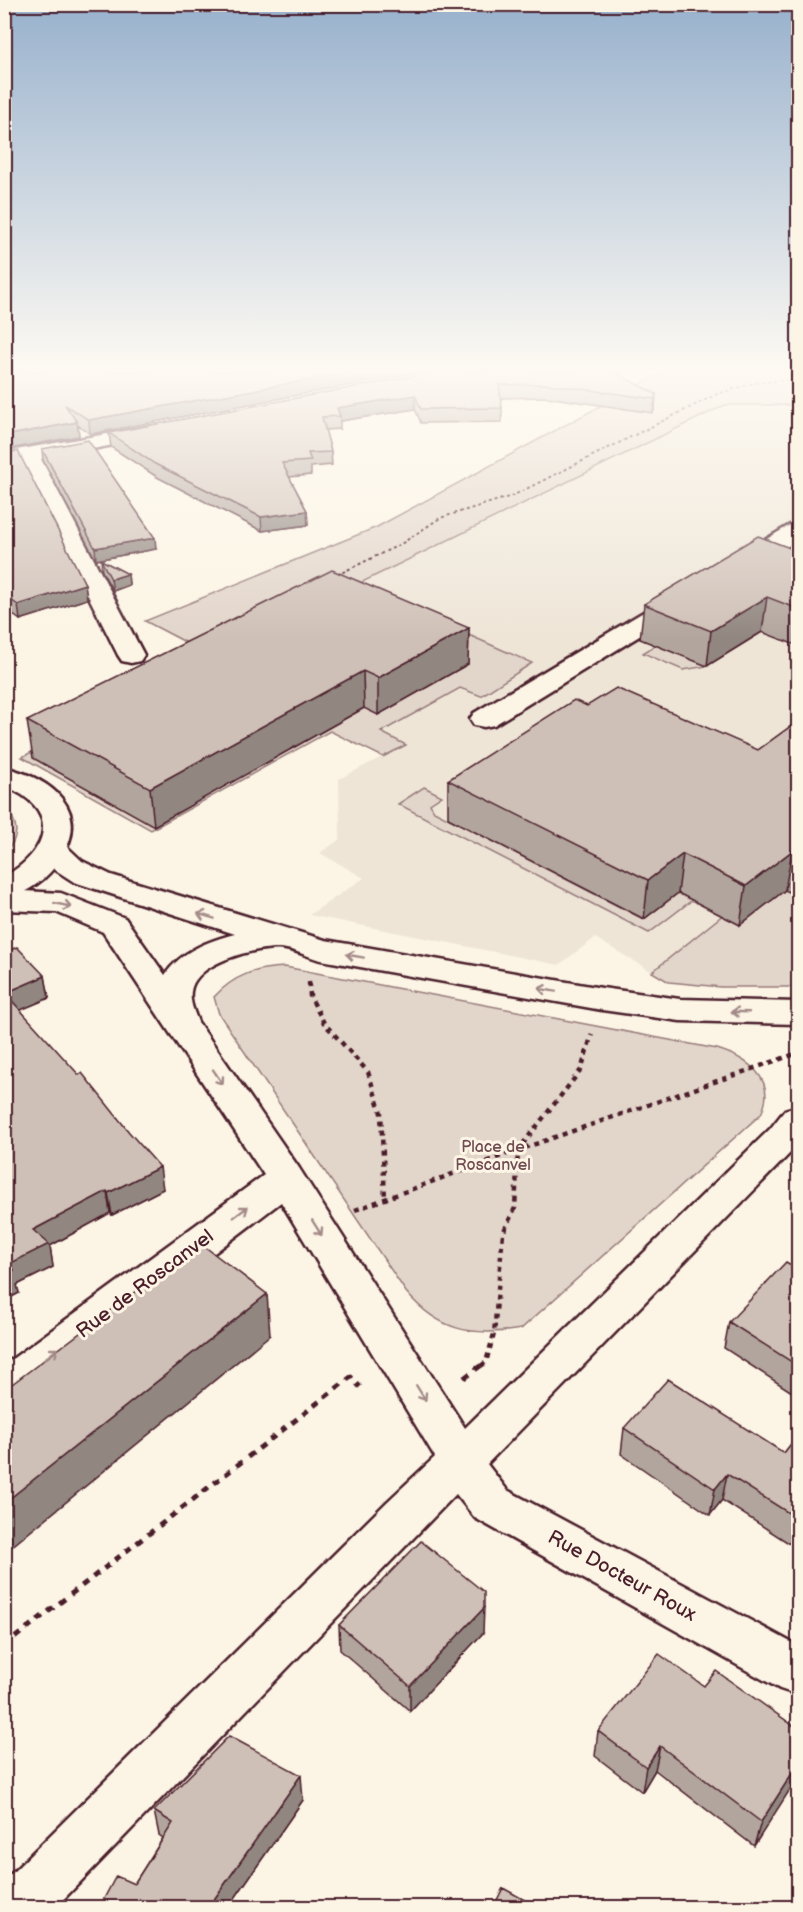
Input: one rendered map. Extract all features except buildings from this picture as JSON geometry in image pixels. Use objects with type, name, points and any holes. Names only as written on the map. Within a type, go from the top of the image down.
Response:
[{"type":"street","points":[[30,460],[131,655]]},
{"type":"street","points":[[484,719],[798,530]]},
{"type":"street","points":[[4,776],[20,780],[42,792],[57,809],[60,829],[53,850],[38,869],[4,890]]},
{"type":"street","points":[[53,850],[61,862],[80,874],[108,885],[321,950],[602,999],[680,1010],[798,1013]]},
{"type":"street","points":[[4,900],[61,903],[114,925],[286,1178],[461,1461]]},
{"type":"street","points":[[185,1029],[174,1012],[174,993],[182,974],[201,958],[224,946],[253,940],[282,939]]},
{"type":"street","points":[[16,1908],[783,1138],[798,1119]]},
{"type":"street","name":"Rue de Roscanvel","points":[[4,1389],[286,1178]]},
{"type":"street","name":"Rue Docteur Roux","points":[[461,1461],[475,1485],[491,1504],[798,1672]]},
{"type":"path","points":[[332,577],[401,544],[440,518],[512,496],[584,460]]},
{"type":"path","points":[[321,950],[308,970],[310,996],[324,1023],[368,1072],[381,1113],[385,1199]]},
{"type":"path","points":[[428,1405],[486,1362],[494,1334],[503,1233],[515,1208],[518,1150],[581,1070],[602,999]]},
{"type":"path","points":[[315,1225],[518,1150],[798,1053]]},
{"type":"path","points":[[4,1646],[351,1377],[367,1394]]},
{"type":"shaded area","points":[[611,460],[798,460],[798,987],[721,987],[669,982],[595,938],[559,965],[309,915],[364,878],[320,853],[340,839],[339,779],[405,745],[381,732],[460,687],[532,663],[355,585]]},
{"type":"green space","points":[[500,460],[612,460],[356,585],[532,663],[481,696],[460,688],[381,732],[406,745],[383,757],[330,731],[151,830],[22,757],[197,666],[210,655],[145,621],[377,527]]},
{"type":"green space","points":[[656,645],[707,666],[683,670],[643,653]]},
{"type":"green space","points":[[424,787],[442,796],[430,804],[434,811],[643,919],[753,835],[768,842],[649,933],[398,804]]},
{"type":"green space","points":[[4,806],[12,817],[16,829],[14,841],[5,852]]},
{"type":"green space","points":[[796,856],[787,890],[798,896],[798,987],[721,987],[669,982],[652,972]]},
{"type":"green space","name":"Place de Roscanvel","points":[[285,967],[717,1049],[739,1058],[757,1072],[766,1090],[765,1102],[761,1114],[521,1329],[487,1332],[457,1328],[431,1315],[406,1292],[219,1014],[214,997],[229,983],[255,971]]}]
